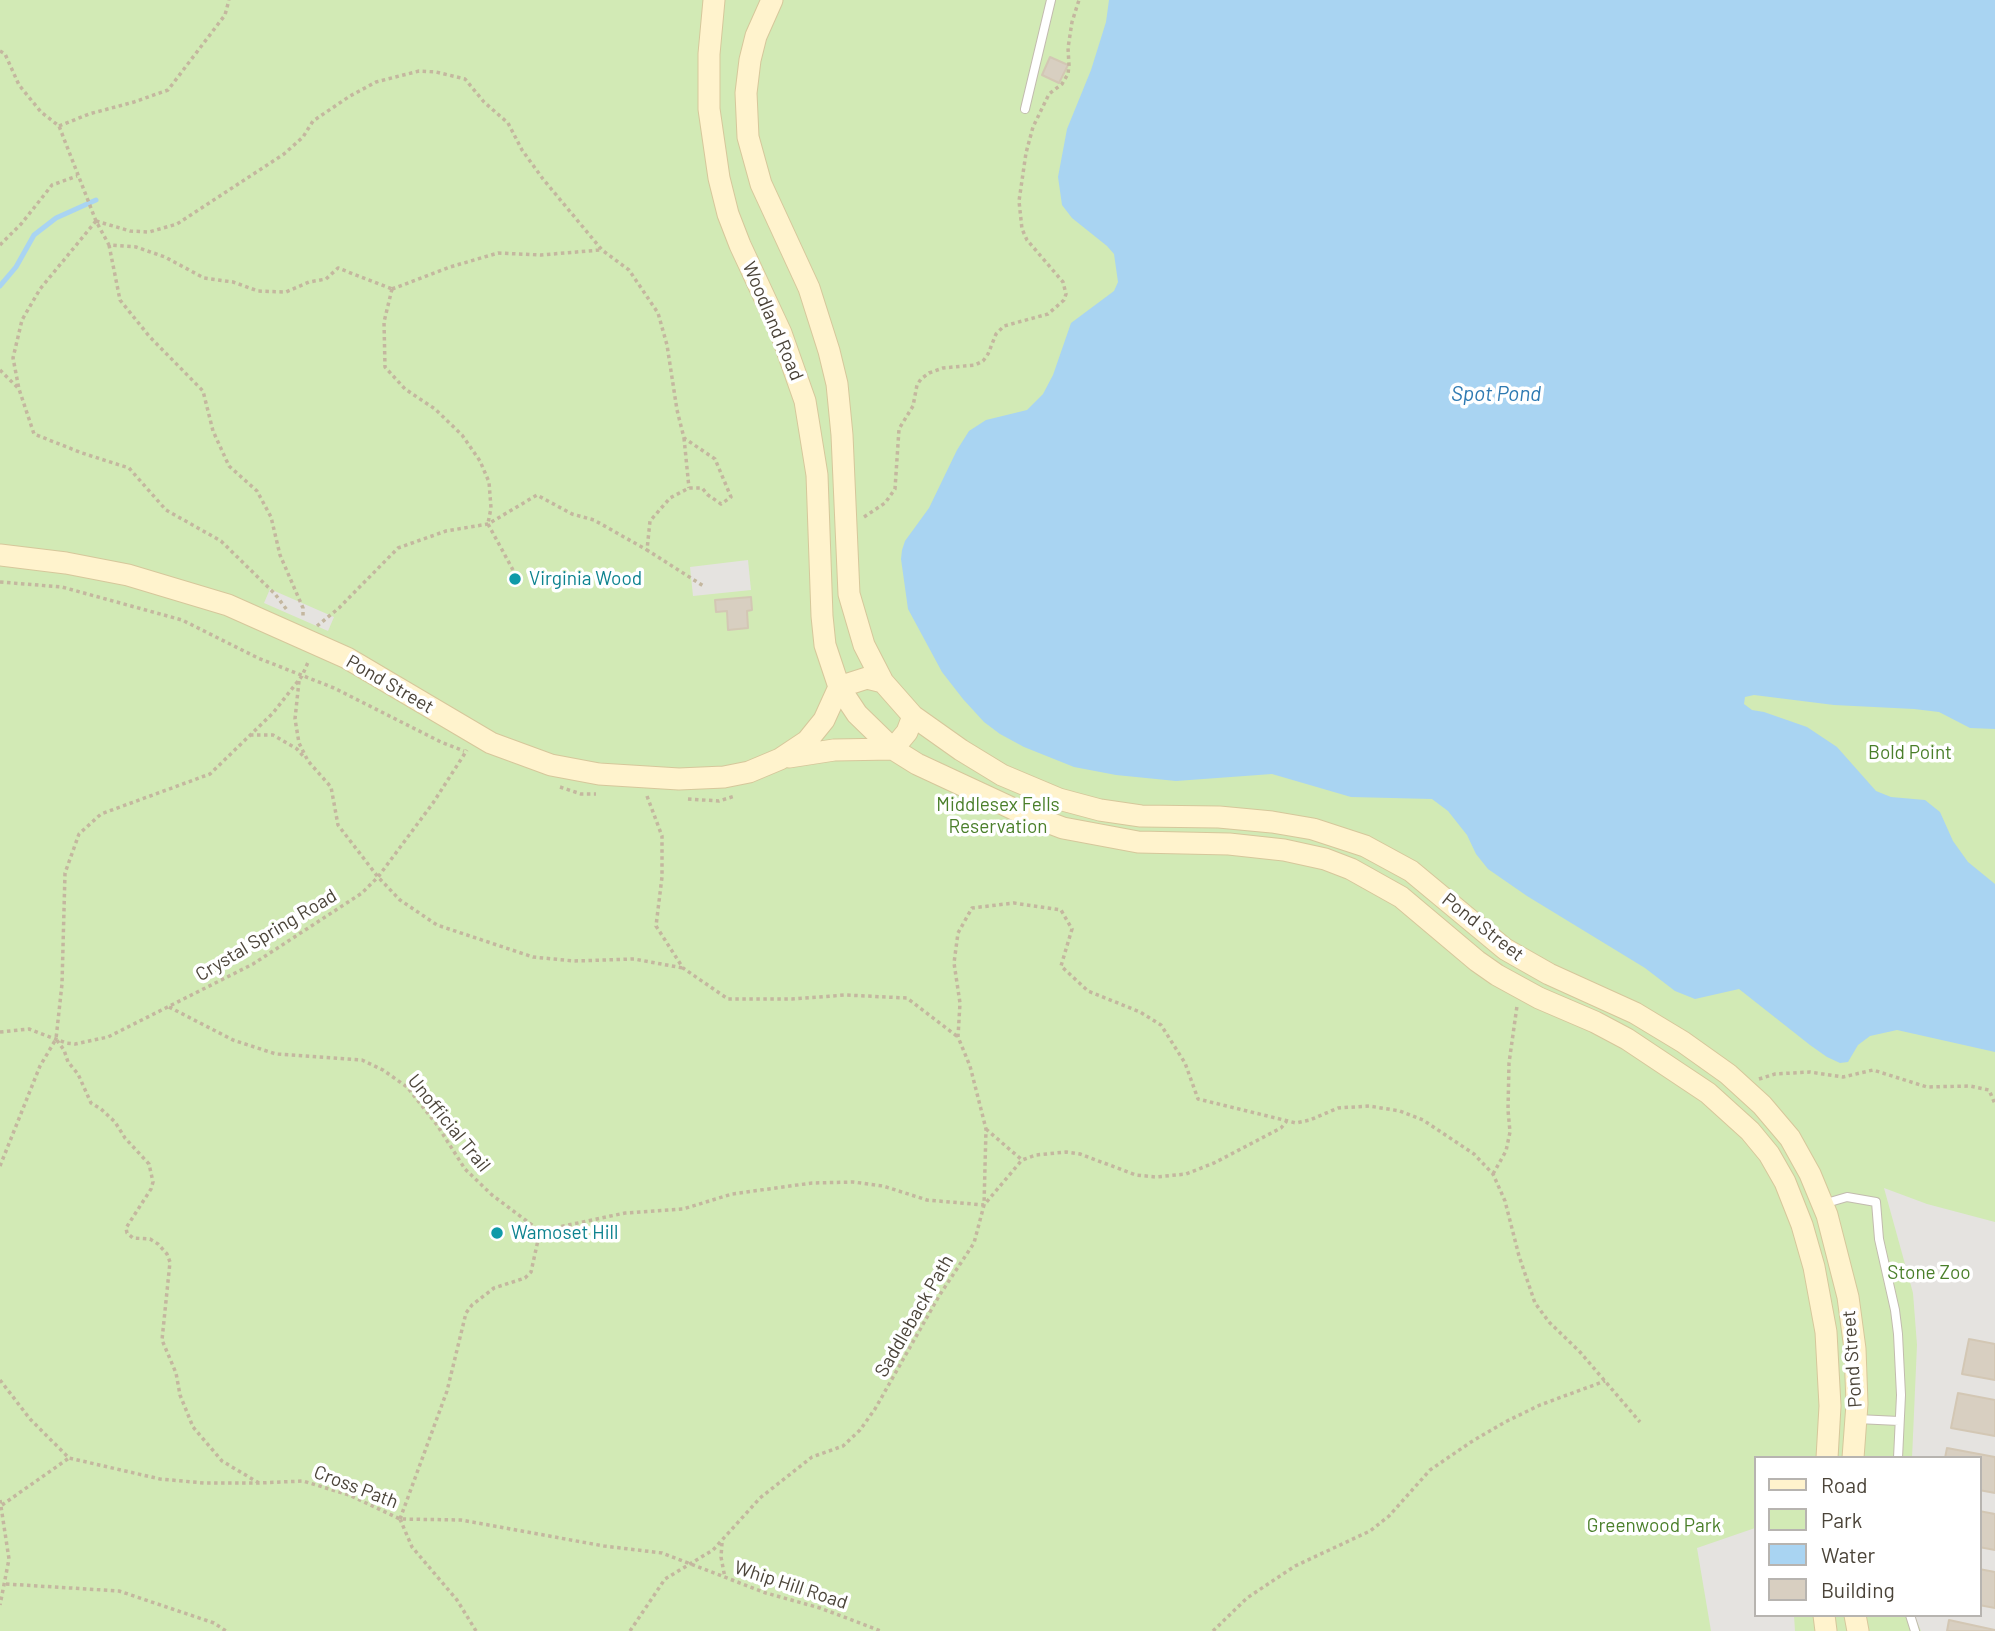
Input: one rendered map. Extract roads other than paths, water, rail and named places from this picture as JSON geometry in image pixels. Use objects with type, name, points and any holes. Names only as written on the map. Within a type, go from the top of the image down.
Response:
[{"type":"main road","name":"Woodland Road","points":[[714,0],[709,89],[714,156],[728,214],[781,333],[805,401],[817,475],[823,630],[828,658],[839,687],[864,723],[893,749]]},
{"type":"main road","name":"Woodland Road","points":[[772,0],[756,36],[750,60],[746,93],[747,129],[759,177],[809,288],[829,351],[841,413],[847,580],[852,608],[864,645],[883,682]]},
{"type":"main road","name":"Pond Street","points":[[0,555],[100,569],[155,582],[228,605],[303,637],[369,670],[477,735],[515,753],[551,765],[619,777],[679,779],[724,777],[749,772],[780,759],[812,736],[824,720],[839,687]]},
{"type":"main road","points":[[839,687],[867,678],[883,682]]},
{"type":"main road","name":"Pond Street","points":[[883,682],[913,716],[980,763],[1018,783],[1059,799],[1100,810],[1141,816],[1219,817],[1272,822],[1313,829],[1365,846],[1394,860],[1421,879],[1505,949],[1549,974],[1635,1013],[1701,1055],[1743,1087],[1790,1138],[1823,1203],[1835,1243],[1852,1323],[1857,1382],[1853,1456]]},
{"type":"main road","points":[[893,749],[907,732],[913,716]]},
{"type":"main road","name":"Pond Street","points":[[780,759],[834,750],[893,749],[917,764],[1018,811],[1079,832],[1138,842],[1264,847],[1338,863],[1367,876],[1401,897],[1477,961],[1519,988],[1595,1022],[1677,1070],[1729,1110],[1769,1154],[1785,1182],[1802,1225],[1824,1315],[1830,1391],[1827,1456]]},
{"type":"lane","points":[[1025,110],[1051,0]]},
{"type":"lane","points":[[1823,1203],[1847,1197],[1876,1202],[1879,1239],[1895,1310],[1900,1358],[1898,1456]]},
{"type":"lane","points":[[1857,1419],[1899,1421]]},
{"type":"water","name":"Spot Pond","points":[[1109,0],[1995,0],[1995,729],[1970,728],[1939,712],[1914,709],[1834,705],[1754,695],[1745,697],[1744,704],[1752,710],[1807,727],[1837,747],[1876,791],[1891,797],[1925,800],[1940,812],[1953,841],[1968,862],[1995,884],[1995,1052],[1897,1030],[1870,1036],[1858,1045],[1848,1062],[1840,1063],[1810,1045],[1739,989],[1695,999],[1675,991],[1645,968],[1527,896],[1488,869],[1448,811],[1432,799],[1351,797],[1272,774],[1176,781],[1116,775],[1074,767],[1000,734],[984,722],[963,699],[942,672],[908,609],[902,550],[905,541],[929,508],[969,431],[986,420],[1027,410],[1043,394],[1053,375],[1071,323],[1114,291],[1118,282],[1114,254],[1072,218],[1062,205],[1058,177],[1067,129],[1091,70],[1106,22]]},
{"type":"waterway","points":[[0,286],[16,267],[34,235],[56,218],[96,200]]},
{"type":"place","name":"Virginia Wood","points":[[515,579]]},
{"type":"place","name":"Wamoset Hill","points":[[497,1233]]},
{"type":"park label","name":"Bold Point","points":[[1910,753]]},
{"type":"park label","name":"Middlesex Fells Reservation","points":[[998,816]]},
{"type":"park label","name":"Stone Zoo","points":[[1929,1273]]},
{"type":"park label","name":"Greenwood Park","points":[[1654,1526]]}]
